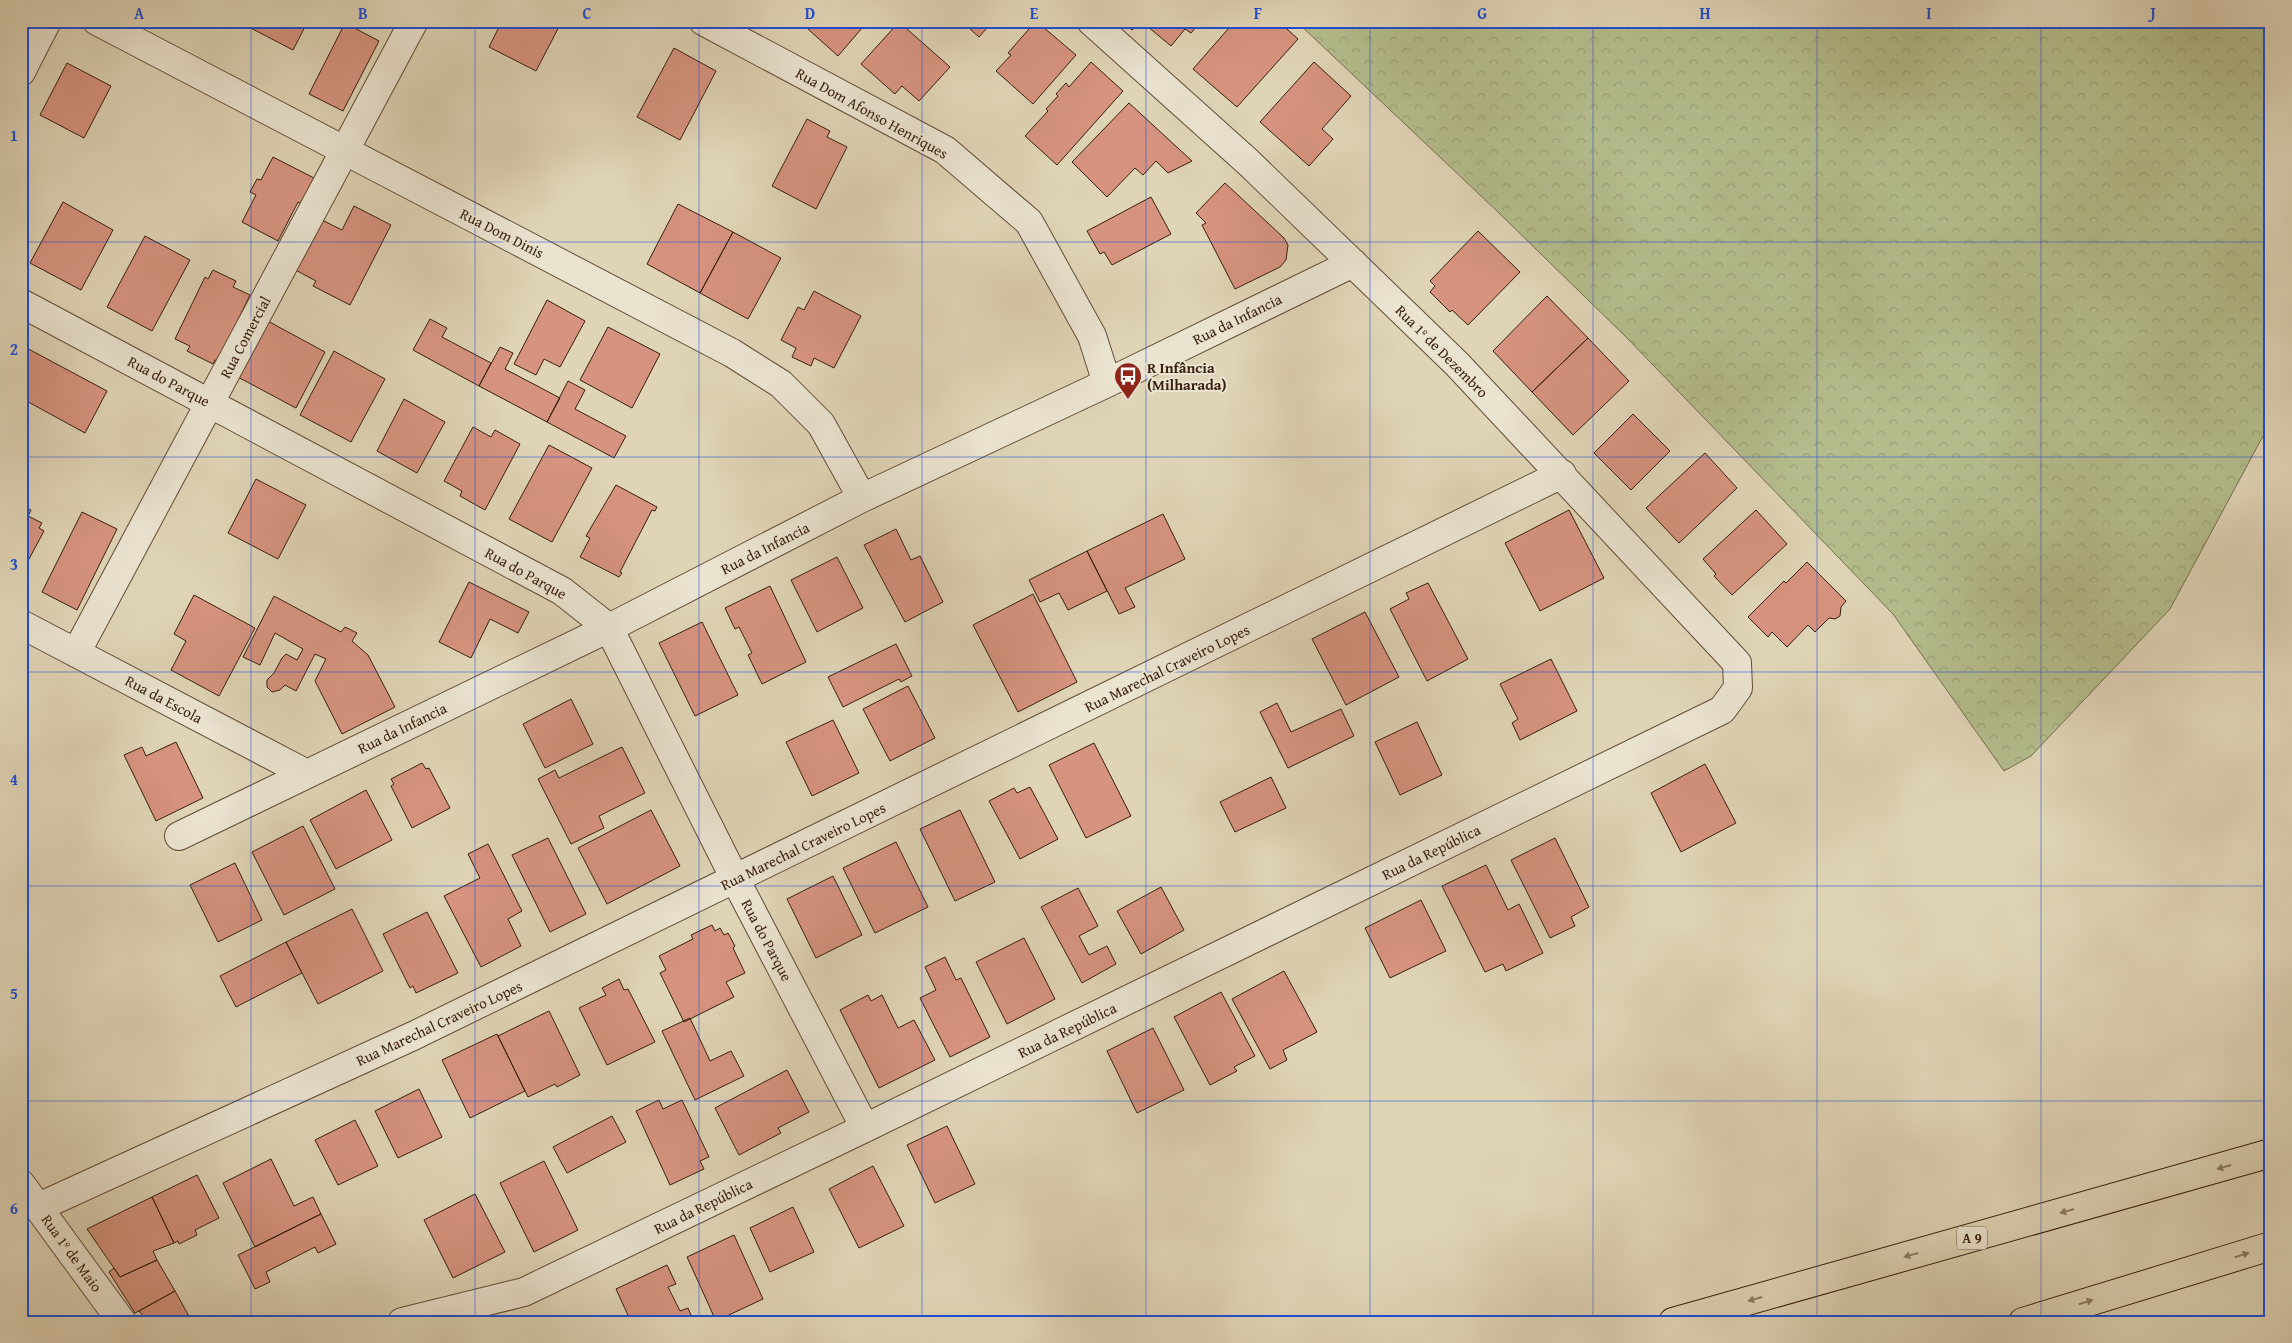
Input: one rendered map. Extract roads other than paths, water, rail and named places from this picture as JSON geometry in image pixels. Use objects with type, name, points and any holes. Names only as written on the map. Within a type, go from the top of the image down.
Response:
[{"type":"highway","name":"A 9","points":[[1673,1322],[2271,1154]]},
{"type":"highway","points":[[2023,1322],[2271,1246]]},
{"type":"street","points":[[21,72],[47,21]]},
{"type":"street","name":"Rua Dom Dinis","points":[[96,21],[732,353],[781,384],[821,424],[862,498]]},
{"type":"street","name":"Rua Comercial","points":[[76,653],[346,152],[414,21]]},
{"type":"street","name":"Rua Dom Afonso Henriques","points":[[704,21],[945,150],[1029,222],[1092,336],[1107,383]]},
{"type":"street","name":"Rua 1º de Dezembro","points":[[1091,21],[1248,162],[1457,364],[1737,663],[1738,688],[1722,710]]},
{"type":"street","name":"Rua da Infancia","points":[[179,836],[609,628],[862,498],[1107,383],[1353,263]]},
{"type":"street","name":"Rua do Parque","points":[[21,302],[562,591],[609,628],[735,879],[865,1128]]},
{"type":"street","name":"Rua Marechal Craveiro Lopes","points":[[39,1208],[413,1036],[1562,474]]},
{"type":"street","name":"Rua da Escola","points":[[21,624],[307,774]]},
{"type":"street","name":"Rua da República","points":[[402,1322],[524,1292],[1722,710]]},
{"type":"street","name":"Rua 1º de Maio","points":[[21,1184],[122,1322]]},
{"type":"place","name":"R Infância (Milharada)","points":[[1128,400]]}]
